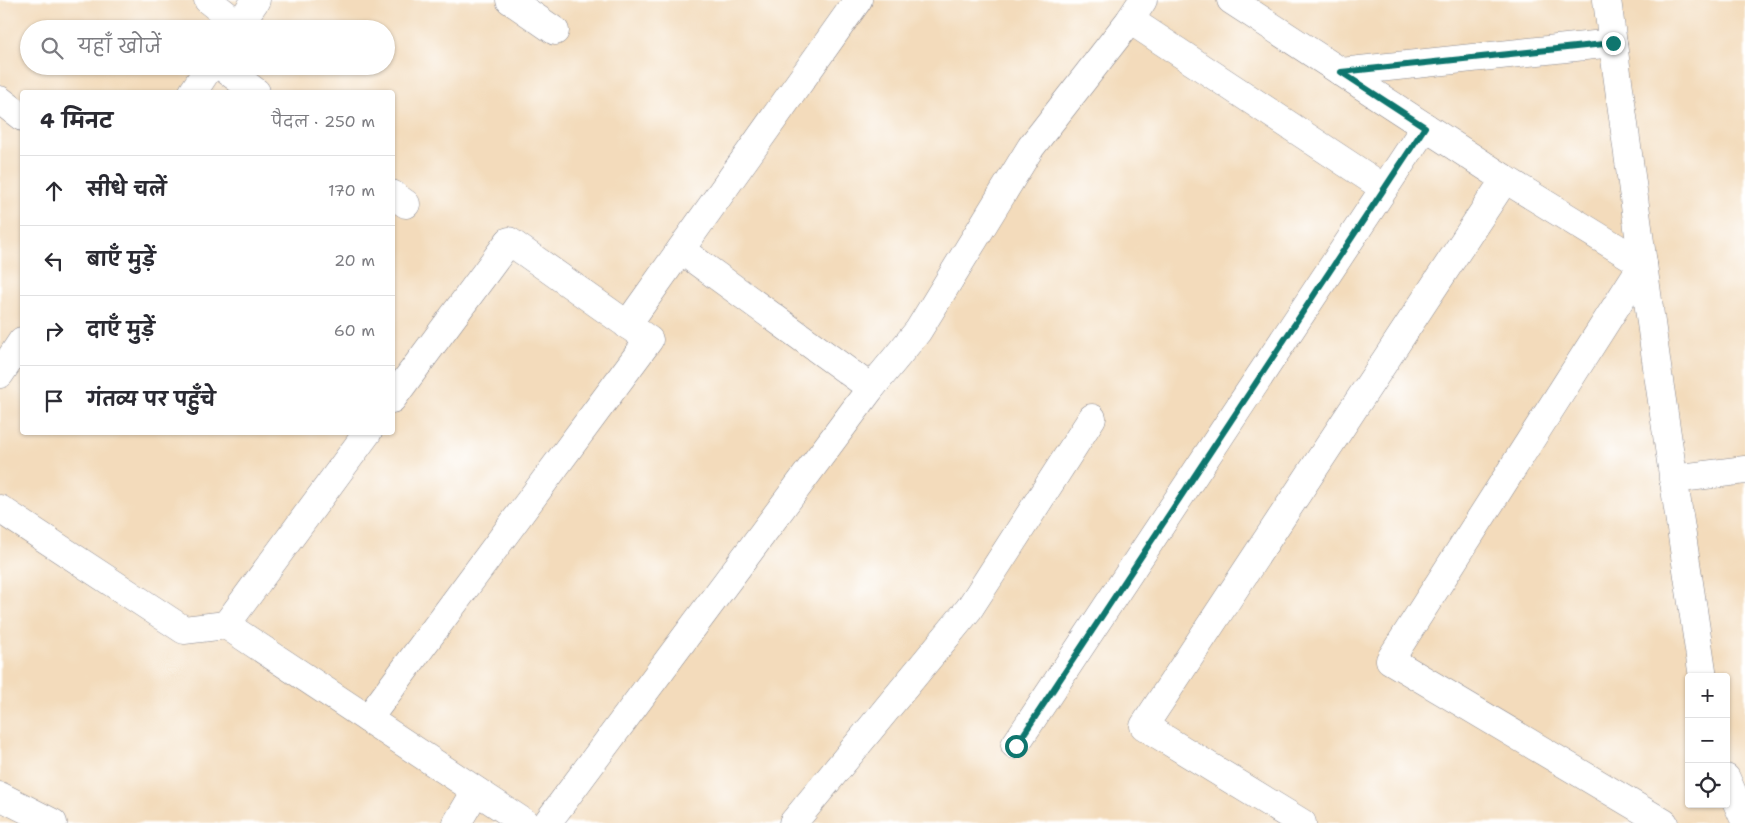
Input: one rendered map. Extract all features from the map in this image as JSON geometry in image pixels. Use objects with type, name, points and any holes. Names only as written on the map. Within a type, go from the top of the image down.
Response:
[{"type":"street","points":[[208,0],[229,20]]},
{"type":"street","points":[[242,20],[256,0]]},
{"type":"street","points":[[510,0],[555,31]]},
{"type":"street","points":[[627,325],[858,0]]},
{"type":"street","points":[[1230,0],[1505,179],[1643,264]]},
{"type":"street","points":[[1607,0],[1673,479],[1702,673]]},
{"type":"street","points":[[547,823],[871,388],[918,331],[1031,147],[1137,10],[1384,188]]},
{"type":"street","points":[[1341,72],[1613,43]]},
{"type":"street","points":[[193,90],[204,75]]},
{"type":"street","points":[[233,75],[253,90]]},
{"type":"street","points":[[0,100],[20,115]]},
{"type":"street","points":[[1016,746],[1425,127]]},
{"type":"street","points":[[1302,823],[1144,726],[1505,179]]},
{"type":"street","points":[[368,719],[649,340],[509,241],[395,395]]},
{"type":"street","points":[[681,250],[871,388]]},
{"type":"street","points":[[1643,264],[1390,660],[1664,823]]},
{"type":"street","points":[[0,374],[20,345]]},
{"type":"street","points":[[793,823],[969,609],[1092,418]]},
{"type":"street","points":[[226,625],[366,435]]},
{"type":"street","points":[[1673,479],[1745,470]]},
{"type":"street","points":[[0,509],[184,630],[226,625],[524,823]]},
{"type":"street","points":[[1730,787],[1745,821]]},
{"type":"street","points":[[457,823],[476,791]]},
{"type":"street","points":[[11,809],[52,823]]},
{"type":"route","points":[[1016,746],[1425,127],[1341,72],[1613,43]]}]
